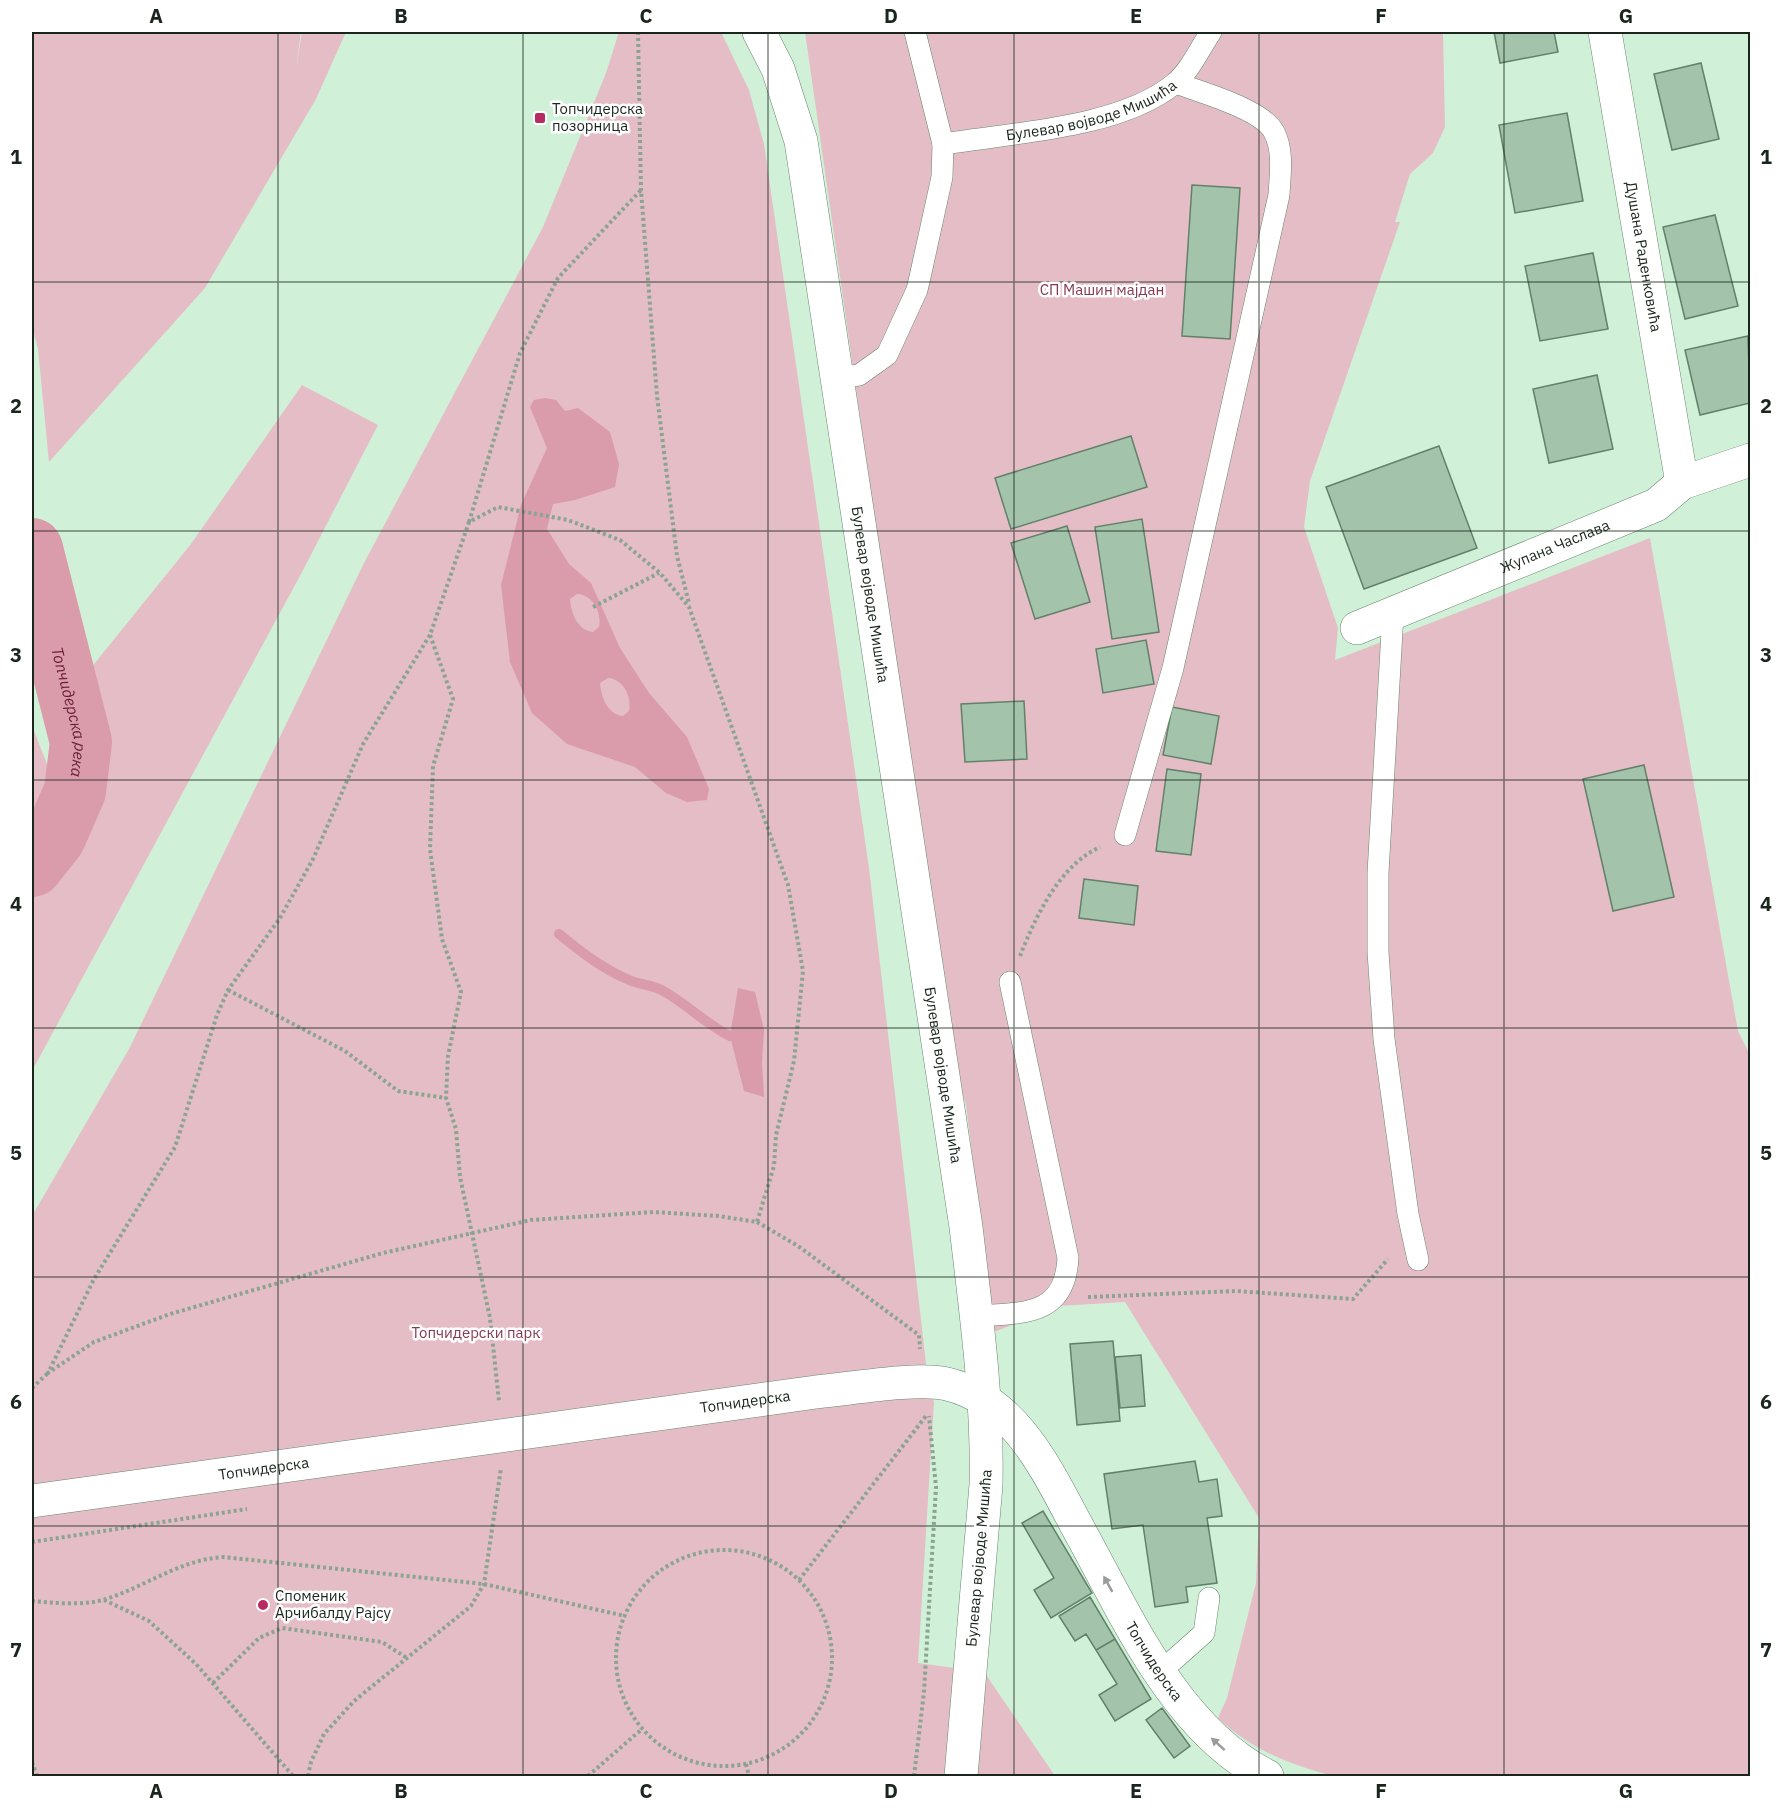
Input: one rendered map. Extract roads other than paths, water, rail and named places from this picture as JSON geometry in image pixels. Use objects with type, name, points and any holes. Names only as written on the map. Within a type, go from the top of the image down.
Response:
[{"type":"street","name":"Булевар војводе Мишића","points":[[759,32],[778,69],[801,141],[966,1227],[987,1445],[985,1507],[961,1776]]},
{"type":"street","name":"Душана Раденковића","points":[[1605,32],[1682,483]]},
{"type":"street","name":"Жупана Часлава","points":[[1357,628],[1656,505],[1682,483],[1750,460]]},
{"type":"street","name":"Топчидерска","points":[[32,1501],[816,1392],[928,1381],[948,1384],[984,1398],[1036,1451],[1160,1672],[1212,1738],[1233,1756],[1266,1776]]},
{"type":"lane","points":[[837,378],[859,375],[887,355],[917,290],[942,177],[943,144],[915,32]]},
{"type":"lane","name":"Булевар војводе Мишића","points":[[943,144],[1101,119],[1142,106],[1176,83],[1211,32]]},
{"type":"lane","points":[[1125,835],[1173,668],[1279,195],[1281,162],[1274,131],[1266,122],[1252,113],[1176,83]]},
{"type":"lane","points":[[1393,614],[1378,873],[1378,952],[1384,1039],[1408,1214],[1418,1260]]},
{"type":"lane","points":[[976,1316],[1016,1313],[1040,1307],[1057,1298],[1067,1278],[1068,1258],[1010,982]]},
{"type":"lane","points":[[1160,1672],[1204,1634],[1209,1598]]},
{"type":"waterway","name":"Топчидерска река","points":[[32,549],[81,742],[75,791],[55,837],[32,866]]},
{"type":"waterway","points":[[559,934],[610,971],[629,980],[661,990],[730,1036]]},
{"type":"place","name":"Топчидерска позорница","points":[[540,118]]},
{"type":"place","name":"Споменик Арчибалду Рајсу","points":[[263,1605]]},
{"type":"park label","name":"СП Машин мајдан","points":[[1102,290]]},
{"type":"park label","name":"Топчидерски парк","points":[[476,1333]]}]
